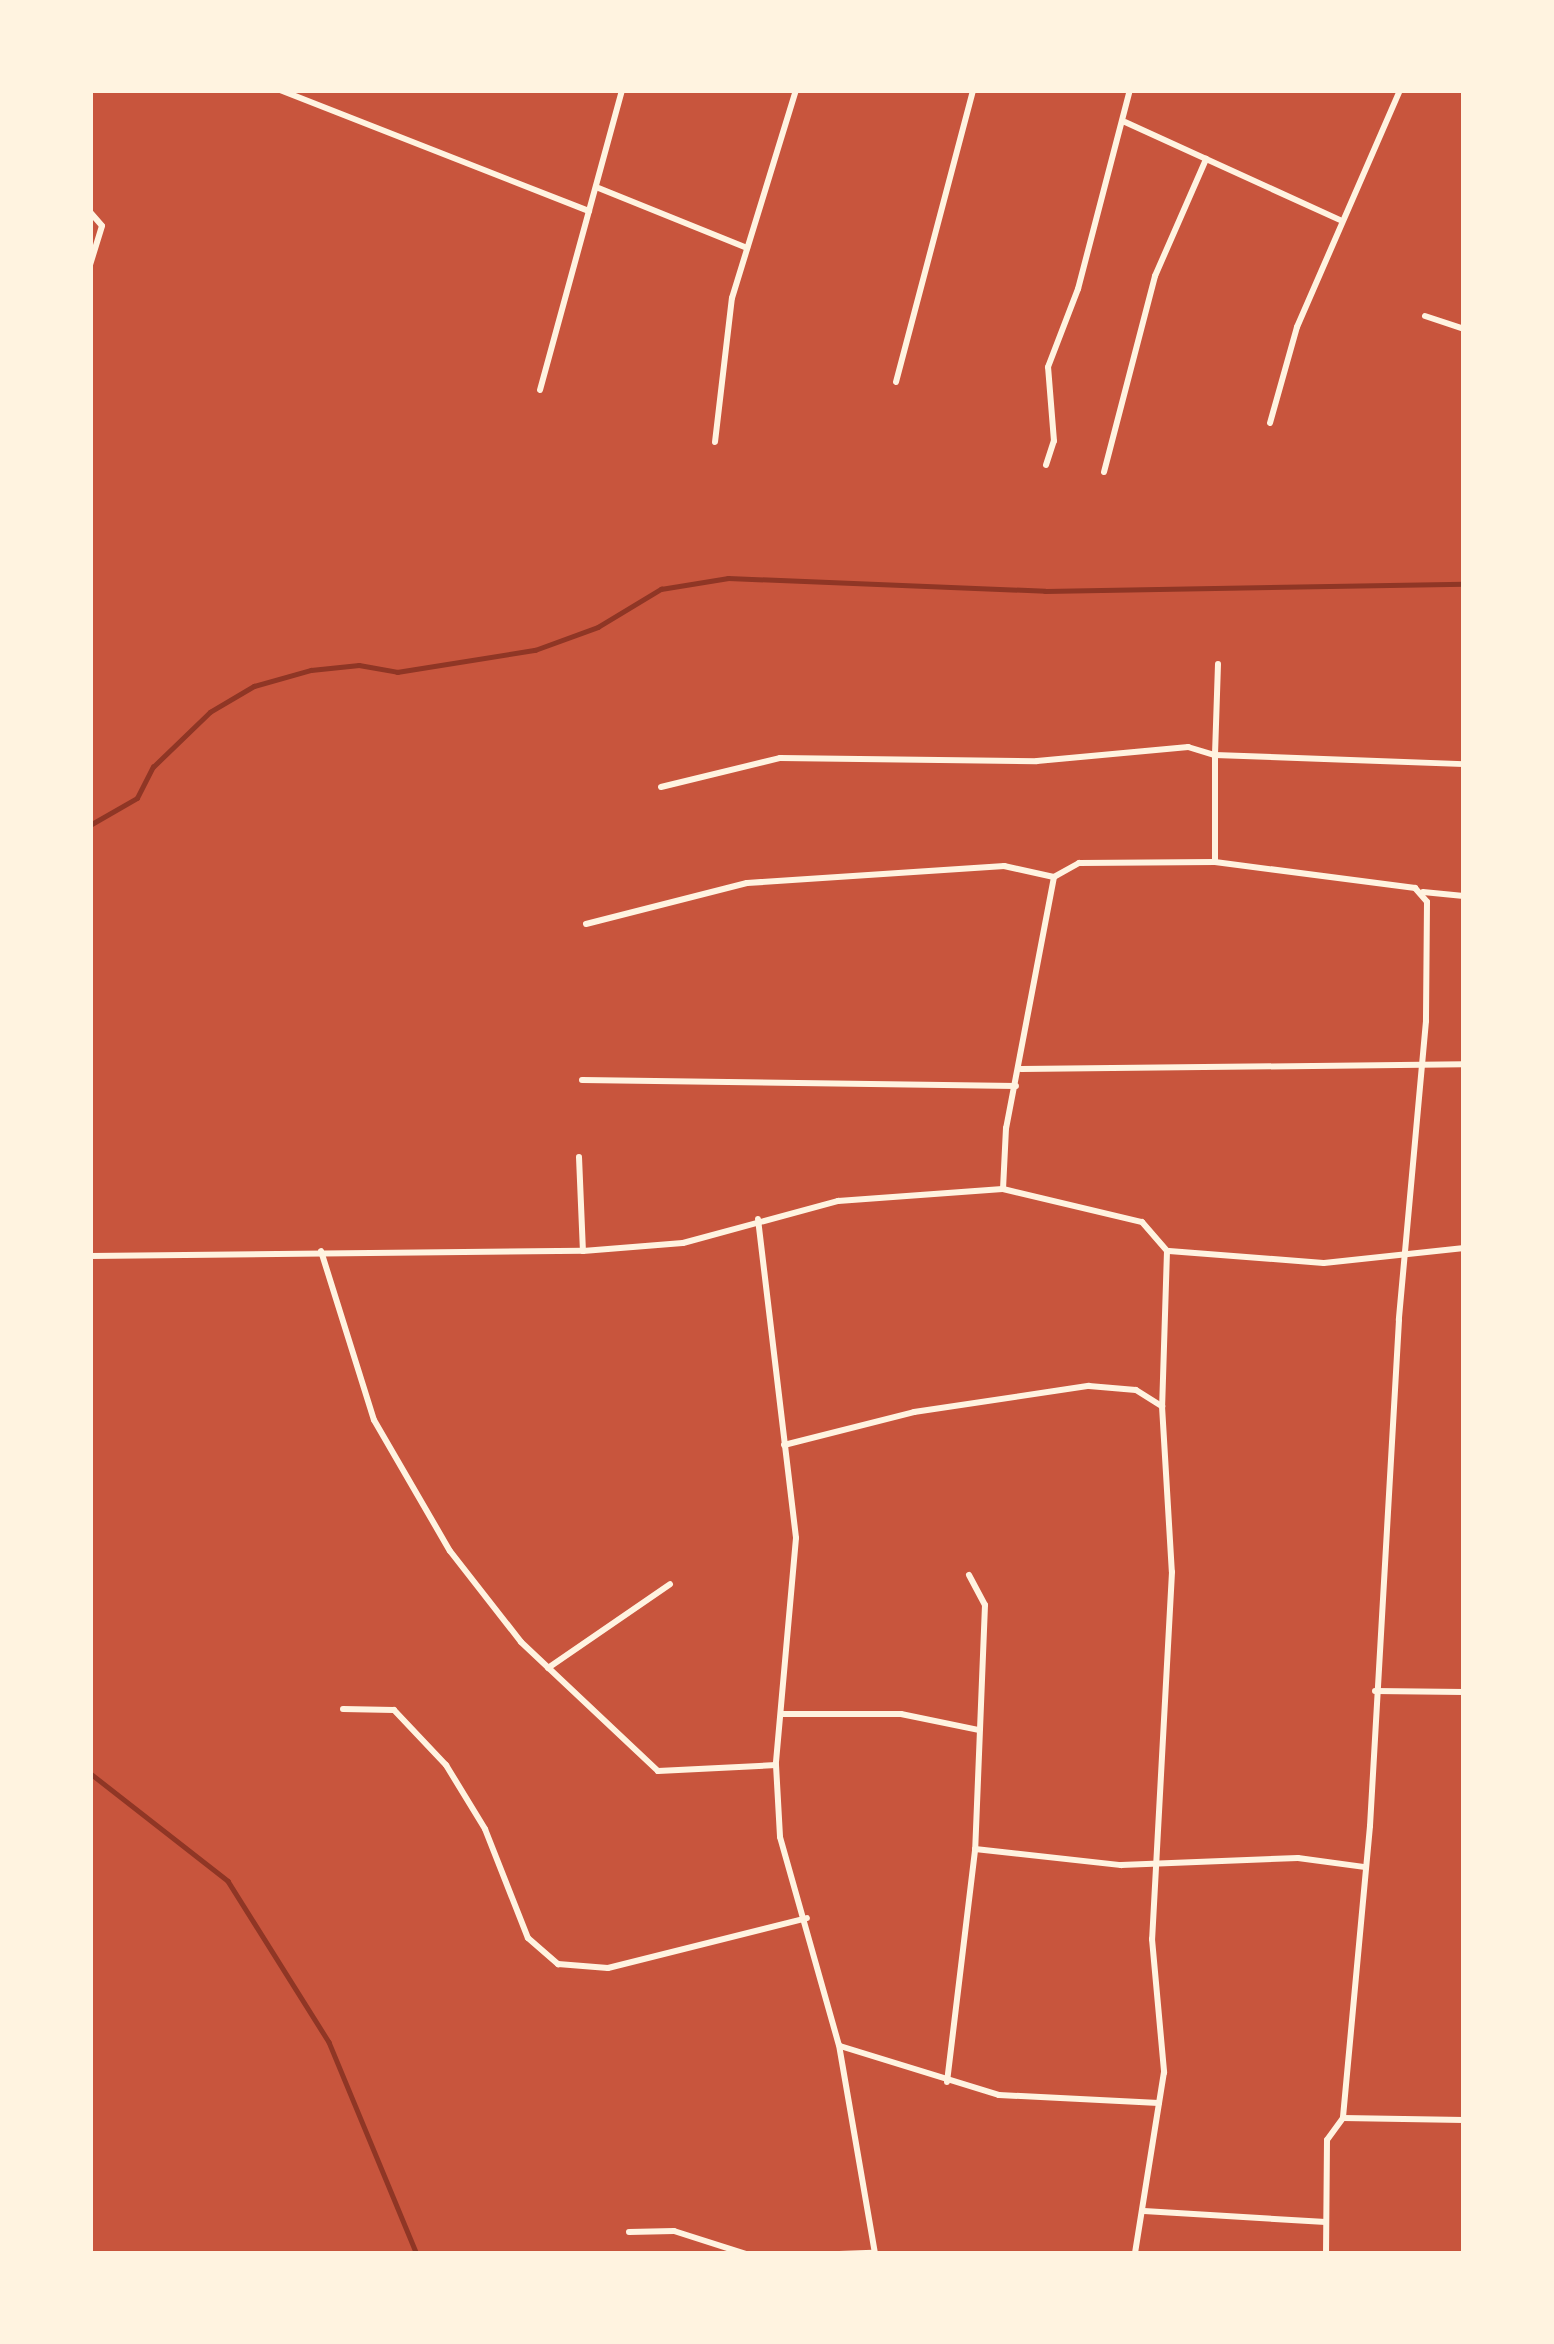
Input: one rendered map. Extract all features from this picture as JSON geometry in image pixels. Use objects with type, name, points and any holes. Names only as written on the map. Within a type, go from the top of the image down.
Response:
[{"type":"street","points":[[280,90],[589,212]]},
{"type":"street","points":[[540,390],[622,90]]},
{"type":"street","points":[[715,442],[732,298],[796,90]]},
{"type":"street","points":[[896,382],[973,90]]},
{"type":"street","points":[[1046,466],[1054,441],[1048,367],[1130,90]]},
{"type":"street","points":[[1270,422],[1340,220],[1400,90]]},
{"type":"street","points":[[1124,122],[1340,220]]},
{"type":"street","points":[[1104,472],[1155,276],[1206,159]]},
{"type":"street","points":[[596,187],[746,248]]},
{"type":"street","points":[[90,212],[102,226],[90,265]]},
{"type":"street","points":[[1425,316],[1464,328]]},
{"type":"street","points":[[1215,862],[1218,664]]},
{"type":"street","points":[[661,787],[780,758],[1015,762],[1187,747],[1215,755],[1464,764]]},
{"type":"street","points":[[586,924],[747,883],[1004,866],[1054,877],[1079,862],[1215,862],[1464,896]]},
{"type":"street","points":[[1003,1189],[1016,1086],[1054,877]]},
{"type":"street","points":[[1326,2254],[1327,2140],[1343,2118],[1409,1259],[1422,1069],[1423,892]]},
{"type":"street","points":[[1021,1069],[1422,1069],[1464,1064]]},
{"type":"street","points":[[582,1079],[1016,1086]]},
{"type":"street","points":[[579,1157],[583,1251]]},
{"type":"street","points":[[90,1256],[583,1251],[682,1243],[838,1201],[1003,1189],[1142,1222],[1167,1251],[1162,1406],[1172,1572],[1156,1862],[1159,2103],[1135,2254]]},
{"type":"street","points":[[758,1219],[796,1538],[776,1766],[780,1837],[807,1918],[839,2045],[875,2254],[839,2254]]},
{"type":"street","points":[[1167,1251],[1324,1263],[1409,1259],[1464,1248]]},
{"type":"street","points":[[321,1251],[383,1438],[450,1551],[548,1668],[658,1771],[776,1766]]},
{"type":"street","points":[[784,1444],[914,1412],[1089,1386],[1136,1390],[1162,1406]]},
{"type":"street","points":[[947,2082],[975,1850],[985,1605],[969,1575]]},
{"type":"street","points":[[548,1668],[670,1584]]},
{"type":"street","points":[[1375,1691],[1464,1693]]},
{"type":"street","points":[[343,1708],[394,1710],[446,1765],[485,1829],[528,1938],[558,1964],[608,1968],[807,1918]]},
{"type":"street","points":[[782,1714],[901,1714],[979,1730]]},
{"type":"street","points":[[975,1850],[1156,1862],[1298,1858],[1365,1867]]},
{"type":"street","points":[[839,2045],[999,2095],[1159,2103]]},
{"type":"street","points":[[1343,2118],[1464,2120]]},
{"type":"street","points":[[1143,2211],[1326,2222]]},
{"type":"street","points":[[629,2232],[704,2240],[746,2254]]},
{"type":"street","points":[[704,2240],[705,2254]]},
{"type":"waterway","points":[[90,825],[137,798],[153,767],[210,712],[254,686],[311,670],[359,665],[397,672],[535,650],[598,627],[661,589],[728,578],[1045,591],[1464,584]]},
{"type":"waterway","points":[[90,1773],[228,1881],[329,2042],[417,2254]]}]
